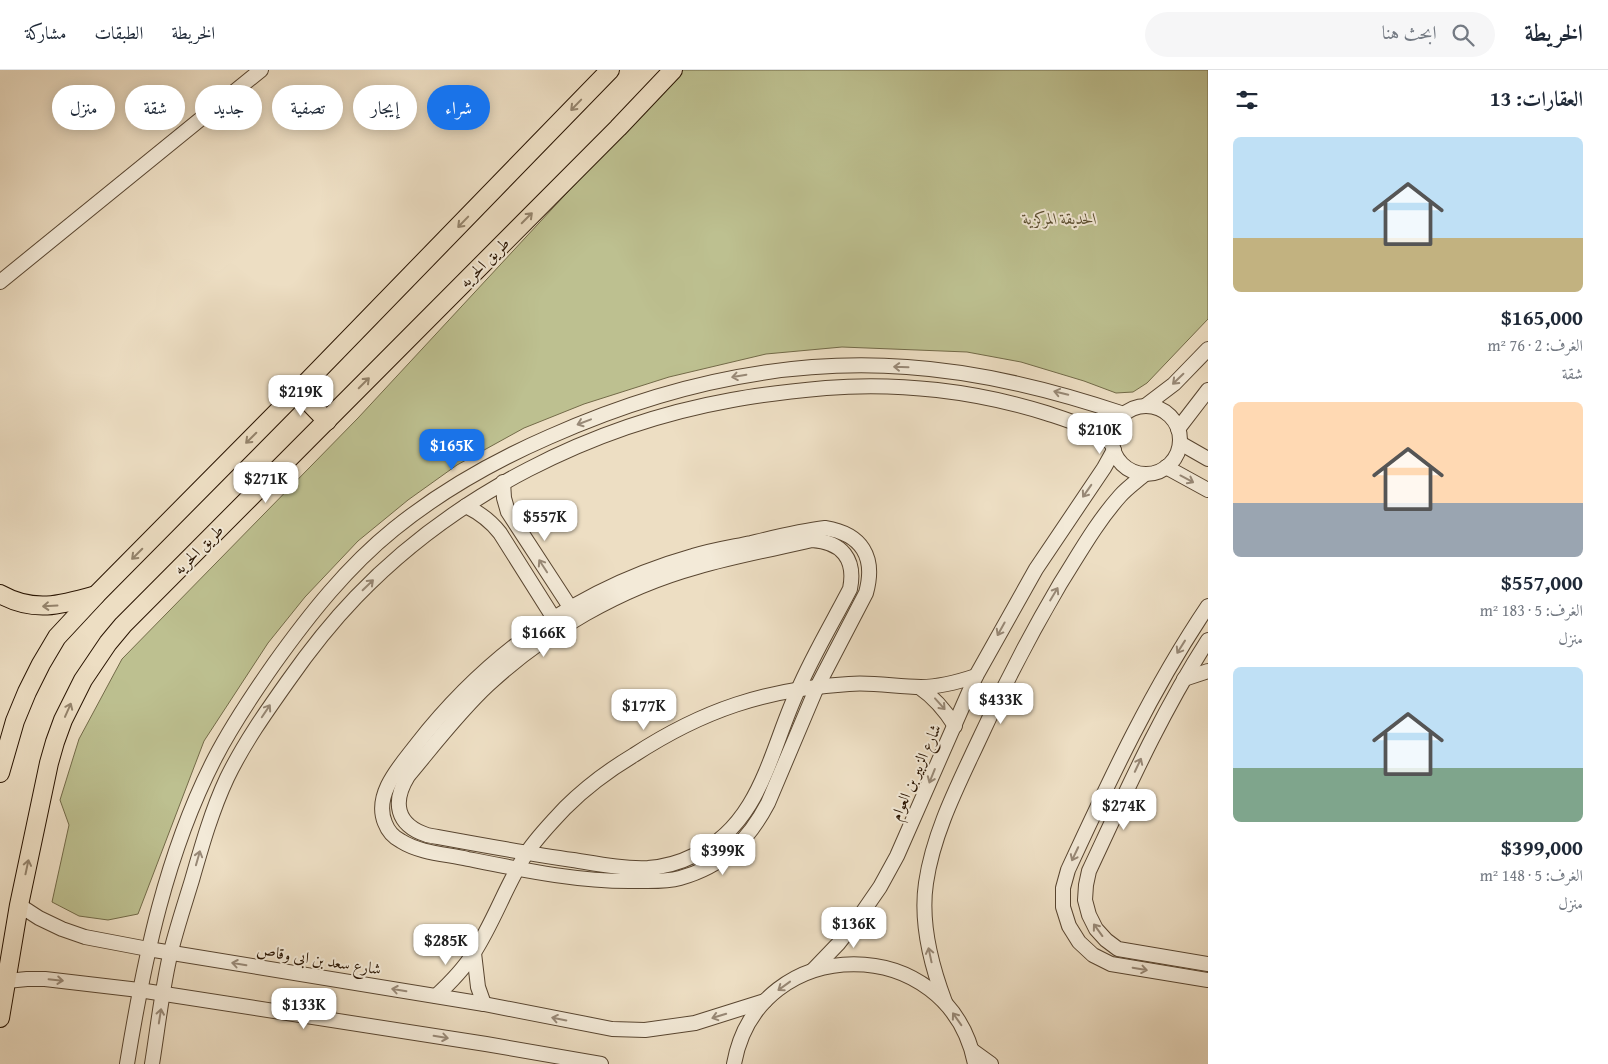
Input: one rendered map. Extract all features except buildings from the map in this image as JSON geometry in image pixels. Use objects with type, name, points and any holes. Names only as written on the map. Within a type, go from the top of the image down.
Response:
[{"type":"main road","points":[[0,773],[15,721],[26,692],[57,637],[610,70]]},
{"type":"main road","name":"طريق الحريه","points":[[0,1018],[19,904],[55,742],[72,700],[91,667],[123,625],[618,128],[673,70]]},
{"type":"main road","points":[[298,391],[327,420]]},
{"type":"main road","points":[[0,594],[22,604],[41,606],[60,605],[97,594]]},
{"type":"street","points":[[0,282],[260,70]]},
{"type":"street","points":[[1145,406],[1174,384],[1208,349]]},
{"type":"street","points":[[127,1064],[148,949],[179,842],[195,799],[219,749],[263,679],[319,603],[354,565],[392,530],[433,500],[480,471],[546,438],[631,404],[684,388],[738,376],[794,368],[906,367],[961,372],[1026,384],[1071,396],[1124,414]]},
{"type":"street","points":[[152,1064],[171,953],[213,813],[227,778],[244,745],[264,713],[308,652],[356,596],[412,546],[466,506],[503,482],[594,440],[661,416],[757,395],[840,387],[918,388],[996,400],[1033,409],[1086,426],[1100,434],[1113,447],[1118,460],[1135,472],[1145,474],[1166,467],[1176,457],[1179,436],[1208,390]]},
{"type":"street","points":[[1113,447],[1114,428],[1124,414],[1130,410],[1145,406],[1156,407],[1166,412],[1173,419],[1179,436],[1208,459]]},
{"type":"street","name":"شارع الزبير بن العوام","points":[[813,970],[838,944],[880,887],[897,856],[976,676],[1036,569],[1104,468],[1113,447]]},
{"type":"street","points":[[1166,467],[1208,490]]},
{"type":"street","points":[[944,1002],[930,956],[925,909],[930,858],[940,831],[966,767],[1020,653],[1100,520],[1121,495],[1145,474]]},
{"type":"street","points":[[503,482],[504,498],[508,512],[570,607]]},
{"type":"street","points":[[466,506],[479,512],[491,521],[553,617]]},
{"type":"street","points":[[824,528],[840,530],[853,538],[863,550],[869,563],[870,579],[866,593],[817,686],[768,802],[759,820],[747,837],[732,851],[716,863],[684,876],[657,882],[613,882],[518,869],[420,849],[402,842],[392,835],[385,825],[382,807],[385,792],[392,778],[433,724],[454,700],[489,666],[527,635],[570,607],[625,580],[696,561],[824,528]]},
{"type":"street","points":[[812,540],[824,541],[836,546],[845,554],[851,565],[853,577],[850,589],[798,689],[755,798],[733,828],[719,841],[704,851],[678,862],[650,868],[631,868],[526,853],[427,835],[415,831],[406,823],[400,812],[398,800],[401,787],[444,733],[487,686],[537,645],[589,613],[696,561],[812,540]]},
{"type":"street","points":[[1208,606],[1171,664],[1129,740],[1068,870],[1063,888],[1063,908],[1069,926],[1079,942],[1094,955],[1111,964],[1208,977]]},
{"type":"street","points":[[1208,640],[1184,679],[1145,751],[1089,871],[1085,900],[1089,915],[1096,929],[1118,949],[1208,964]]},
{"type":"street","points":[[1184,679],[1208,671]]},
{"type":"street","points":[[436,996],[450,983],[474,953],[526,853],[556,818],[590,786],[614,767],[670,732],[700,717],[732,705],[798,689],[851,683],[919,687],[939,686],[976,676]]},
{"type":"street","points":[[919,687],[934,698],[946,711],[955,726]]},
{"type":"street","points":[[433,724],[444,733]]},
{"type":"street","name":"شارع سعد بن ابى وقاص","points":[[19,904],[40,918],[62,929],[85,937],[171,953],[484,1004],[612,1029],[645,1030],[695,1023],[765,1001]]},
{"type":"street","points":[[474,953],[477,979],[484,1004]]},
{"type":"street","points":[[734,1064],[736,1050],[748,1024],[765,1001],[787,983],[813,970],[841,964],[869,964],[897,971],[923,984],[944,1002],[962,1025],[974,1058],[991,1064]]},
{"type":"street","points":[[7,981],[45,978],[139,990],[486,1044],[601,1064]]},
{"type":"green space","name":"الحديقة المركزية","points":[[681,70],[1208,70],[1208,319],[1147,383],[1133,392],[1116,393],[1021,362],[967,352],[842,347],[766,354],[669,377],[584,404],[524,428],[457,465],[408,500],[358,541],[305,597],[268,643],[204,741],[138,914],[108,920],[79,916],[52,902],[69,825],[60,800],[79,739],[122,659],[358,418]]}]
